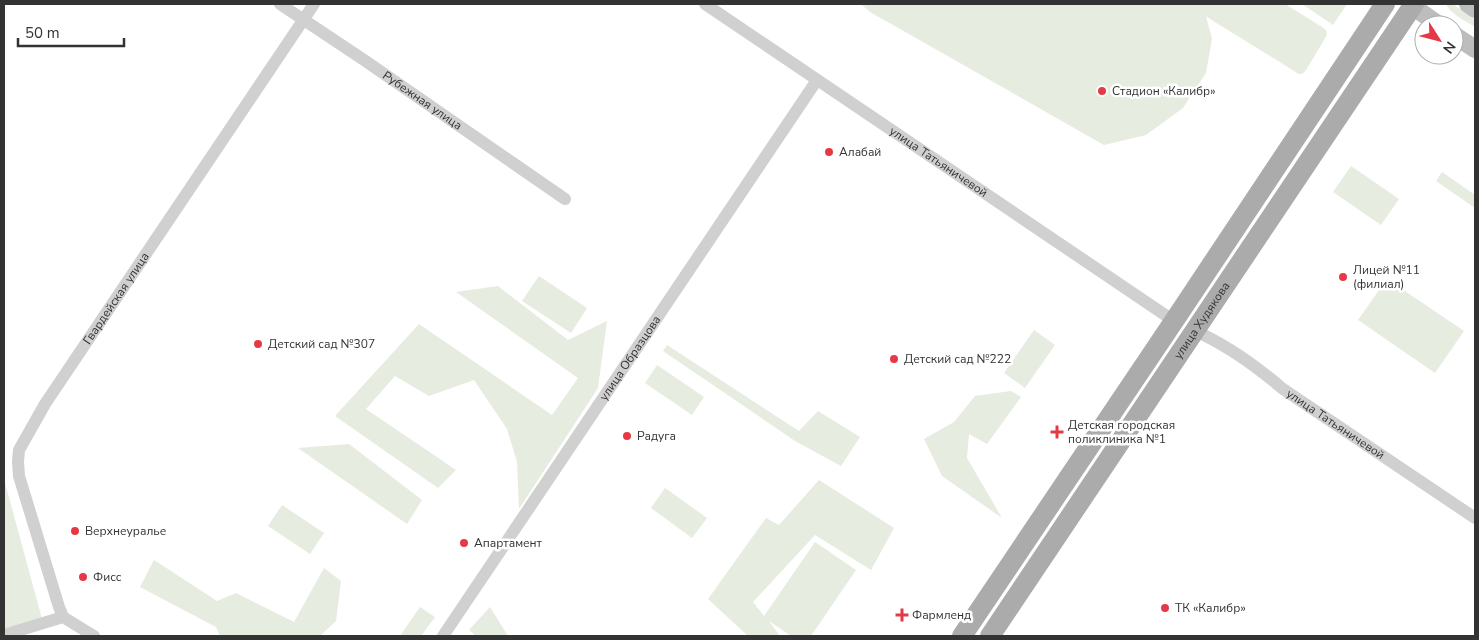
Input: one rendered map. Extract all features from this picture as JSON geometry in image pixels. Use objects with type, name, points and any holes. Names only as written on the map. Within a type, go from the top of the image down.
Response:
[{"type":"main road","name":"улица Худякова","points":[[962,636],[1385,4]]},
{"type":"main road","name":"улица Худякова","points":[[990,636],[1412,4]]},
{"type":"main road","points":[[1412,4],[1426,15]]},
{"type":"main road","points":[[1468,4],[1475,9]]},
{"type":"main road","points":[[1464,42],[1475,49]]},
{"type":"main road","points":[[1174,321],[1195,331]]},
{"type":"street","name":"Рубежная улица","points":[[280,4],[565,199]]},
{"type":"street","name":"Гвардейская улица","points":[[63,617],[19,476],[19,450],[44,404],[314,4]]},
{"type":"street","name":"улица Татьяничевой","points":[[705,4],[1174,321]]},
{"type":"street","name":"улица Образцова","points":[[443,636],[817,80]]},
{"type":"street","name":"улица Татьяничевой","points":[[1195,331],[1220,343],[1262,371],[1283,389],[1475,518]]},
{"type":"street","points":[[4,635],[63,617],[94,636]]},
{"type":"shaded area","name":"Стадион «Калибр»","points":[[862,4],[1285,4],[1322,27],[1326,30],[1327,35],[1306,70],[1299,74],[1206,16],[1212,39],[1206,73],[1183,108],[1146,135],[1104,145],[870,12]]},
{"type":"shaded area","points":[[1302,4],[1347,4],[1333,25]]},
{"type":"shaded area","points":[[1446,4],[1453,4],[1475,20],[1475,27],[1464,20],[1464,15],[1457,15]]},
{"type":"shaded area","points":[[1351,166],[1399,199],[1381,225],[1333,192]]},
{"type":"shaded area","points":[[1442,172],[1475,195],[1475,208],[1436,181]]},
{"type":"shaded area","points":[[539,276],[587,308],[571,333],[522,301]]},
{"type":"shaded area","points":[[1387,279],[1464,331],[1435,373],[1358,320]]},
{"type":"shaded area","points":[[498,286],[568,340],[607,321],[598,388],[519,509],[517,462],[507,429],[474,380],[429,396],[395,376],[366,409],[456,470],[438,488],[335,416],[419,324],[552,415],[578,378],[456,292]]},
{"type":"shaded area","points":[[1034,330],[1055,345],[1025,388],[1004,373]]},
{"type":"shaded area","points":[[667,345],[799,431],[818,411],[860,437],[841,466],[795,441],[663,351]]},
{"type":"shaded area","points":[[657,365],[704,397],[692,415],[645,383]]},
{"type":"shaded area","points":[[1011,391],[1021,397],[987,444],[969,434],[967,458],[1002,518],[942,476],[924,439],[954,422],[975,396]]},
{"type":"shaded area","points":[[349,444],[422,500],[407,524],[298,448]]},
{"type":"shaded area","points":[[4,479],[42,619],[4,631]]},
{"type":"shaded area","points":[[819,480],[894,528],[871,570],[815,535],[753,602],[764,616],[815,542],[856,570],[811,636],[791,636],[769,621],[780,636],[748,636],[708,599],[766,518],[779,525]]},
{"type":"shaded area","points":[[665,488],[707,518],[692,538],[651,508]]},
{"type":"shaded area","points":[[282,505],[324,533],[310,554],[268,526]]},
{"type":"shaded area","points":[[154,560],[217,601],[236,593],[294,622],[324,568],[341,581],[336,621],[320,636],[220,636],[216,627],[140,587]]},
{"type":"shaded area","points":[[420,607],[435,617],[421,636],[400,636]]},
{"type":"shaded area","points":[[490,607],[508,636],[476,636],[469,630]]},
{"type":"place","name":"Стадион «Калибр»","points":[[1102,91]]},
{"type":"place","name":"Алабай","points":[[829,152]]},
{"type":"place","name":"Лицей №11 (филиал)","points":[[1343,277]]},
{"type":"place","name":"Детский сад №307","points":[[258,344]]},
{"type":"place","name":"Детский сад №222","points":[[894,359]]},
{"type":"place","name":"Детская городская поликлиника №1","points":[[1057,432]]},
{"type":"place","name":"Радуга","points":[[627,436]]},
{"type":"place","name":"Верхнеуралье","points":[[75,531]]},
{"type":"place","name":"Апартамент","points":[[464,543]]},
{"type":"place","name":"Фисс","points":[[83,577]]},
{"type":"place","name":"ТК «Калибр»","points":[[1165,608]]},
{"type":"place","name":"Фармленд","points":[[902,615]]}]
